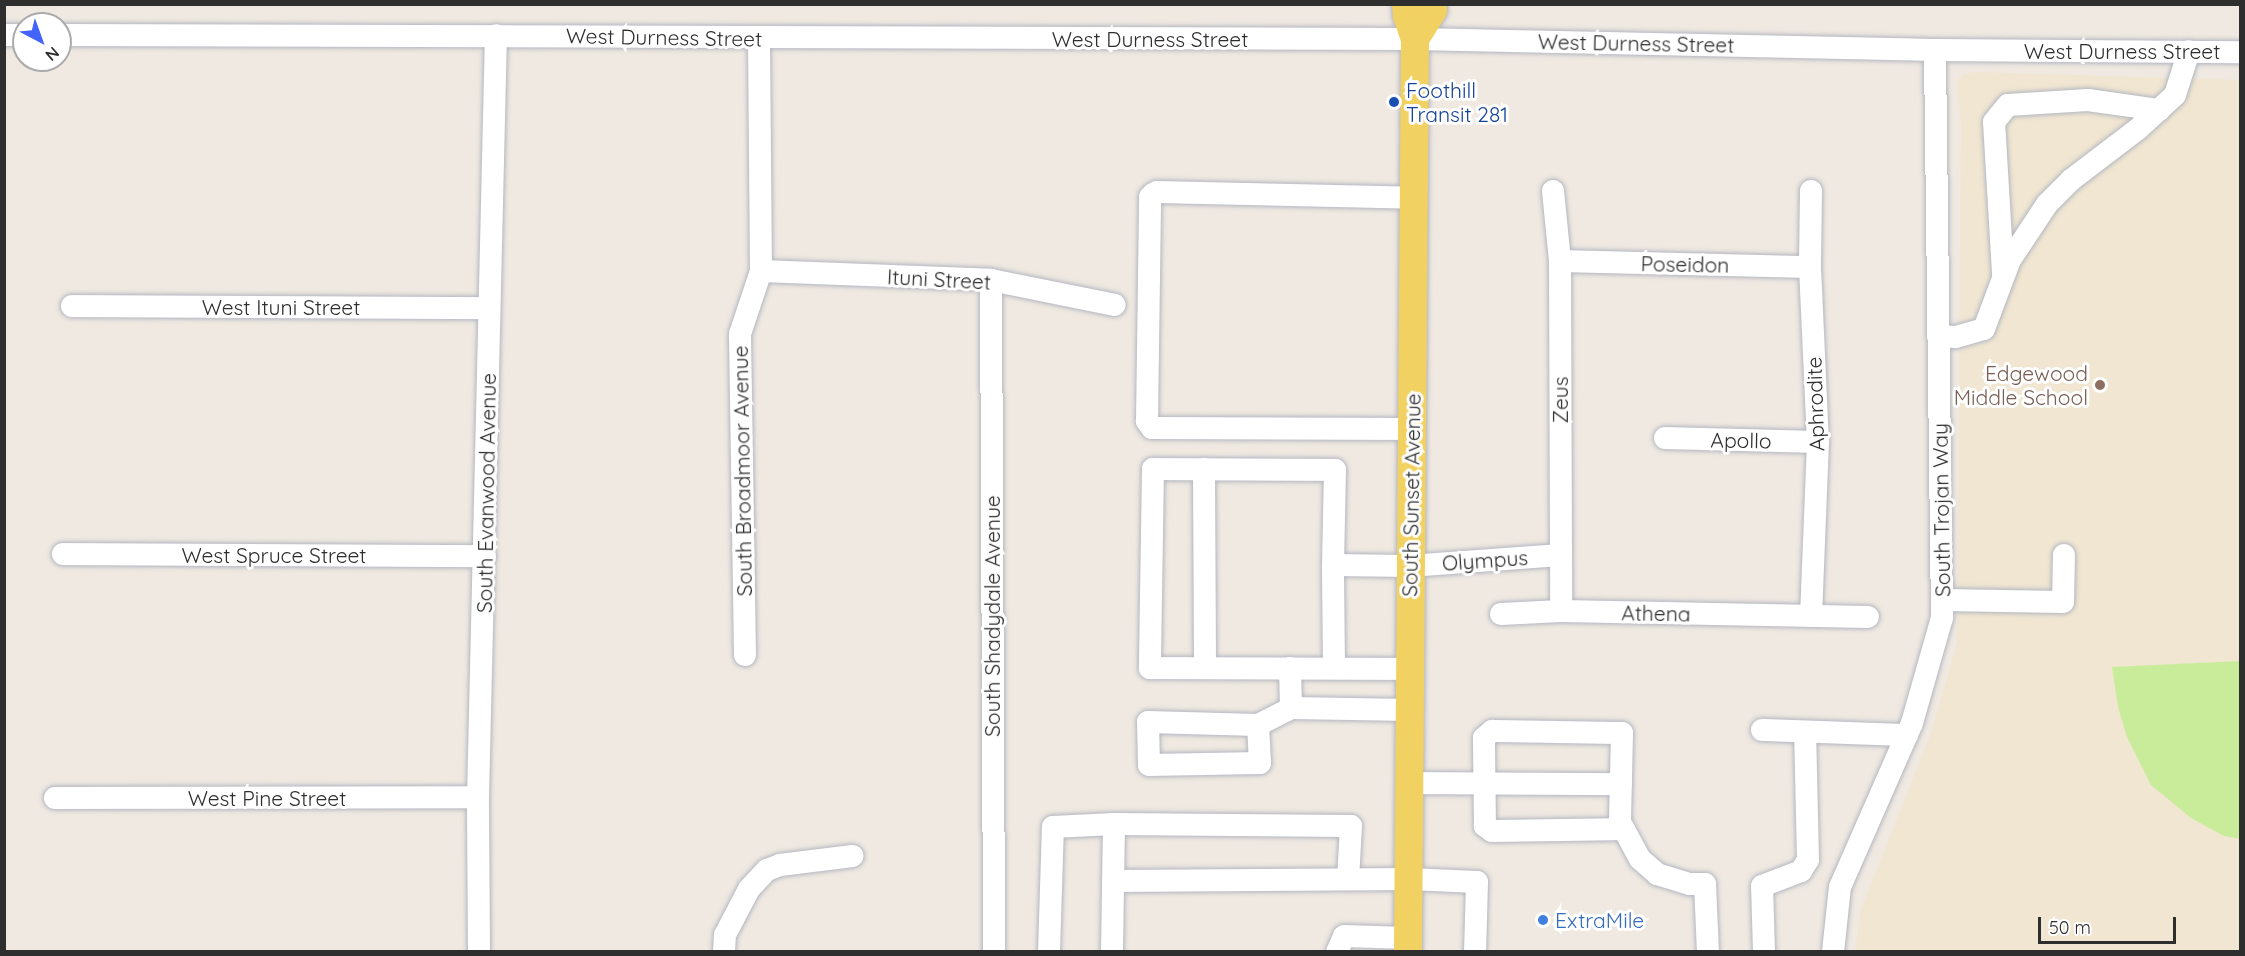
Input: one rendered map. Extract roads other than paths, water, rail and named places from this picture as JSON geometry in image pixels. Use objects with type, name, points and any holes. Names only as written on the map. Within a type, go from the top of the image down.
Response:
[{"type":"main road","name":"South Sunset Avenue","points":[[1406,4],[1407,16],[1415,39],[1408,945]]},
{"type":"main road","points":[[1415,39],[1433,10],[1433,4]]},
{"type":"street","name":"West Durness Street","points":[[72,35],[1415,39],[1935,50],[2241,52]]},
{"type":"street","name":"South Evanwood Avenue","points":[[479,951],[478,797],[496,35]]},
{"type":"street","name":"South Broadmoor Avenue","points":[[745,655],[740,334],[761,271],[759,38]]},
{"type":"street","name":"South Trojan Way","points":[[1833,951],[1840,886],[1907,735],[1942,618],[1935,50]]},
{"type":"street","points":[[1938,336],[1956,337],[1984,329],[2010,260],[2047,204],[2072,180],[2138,129],[2175,95],[2188,51]]},
{"type":"street","points":[[2003,277],[1994,122],[2008,105],[2088,100],[2159,110]]},
{"type":"street","name":"Zeus","points":[[1553,191],[1560,261],[1561,610]]},
{"type":"street","name":"Aphrodite","points":[[1811,191],[1810,267],[1818,442],[1811,616]]},
{"type":"street","points":[[1412,429],[1152,428],[1147,421],[1150,197],[1157,192],[1414,198]]},
{"type":"street","name":"Poseidon","points":[[1560,261],[1810,267]]},
{"type":"street","name":"Ituni Street","points":[[761,271],[991,280],[1115,305]]},
{"type":"street","name":"South Shadydale Avenue","points":[[991,280],[994,951]]},
{"type":"street","name":"West Ituni Street","points":[[72,306],[489,308]]},
{"type":"street","name":"Apollo","points":[[1665,438],[1818,442]]},
{"type":"street","points":[[1335,668],[1335,470],[1153,469],[1150,668],[1410,669]]},
{"type":"street","points":[[1204,469],[1205,668]]},
{"type":"street","name":"West Spruce Street","points":[[63,554],[485,556]]},
{"type":"street","name":"Olympus","points":[[1334,565],[1410,566],[1560,555]]},
{"type":"street","points":[[1942,600],[2063,602],[2064,555]]},
{"type":"street","name":"Athena","points":[[1501,614],[1561,610],[1868,617]]},
{"type":"street","points":[[1290,668],[1291,708]]},
{"type":"street","points":[[1258,725],[1260,763],[1149,765],[1148,722],[1258,725],[1291,708],[1410,710]]},
{"type":"street","points":[[1762,730],[1907,735]]},
{"type":"street","points":[[1623,829],[1492,831],[1485,826],[1484,738],[1492,731],[1622,733],[1620,822],[1640,859],[1657,874],[1690,884],[1705,884],[1708,951]]},
{"type":"street","points":[[1764,951],[1762,886],[1801,871],[1808,860],[1805,732]]},
{"type":"street","points":[[1409,783],[1621,784]]},
{"type":"street","name":"West Pine Street","points":[[55,798],[478,797]]},
{"type":"street","points":[[1049,951],[1053,827],[1114,824],[1351,826],[1348,879]]},
{"type":"street","points":[[1112,951],[1114,824]]},
{"type":"street","points":[[724,951],[725,935],[749,889],[767,870],[780,865],[852,856]]},
{"type":"street","points":[[1113,881],[1409,879],[1477,882],[1475,951]]},
{"type":"street","points":[[1337,951],[1344,936],[1408,945]]},
{"type":"place","name":"Foothill Transit 281","points":[[1394,102]]},
{"type":"place","name":"Edgewood Middle School","points":[[2100,385]]},
{"type":"place","name":"ExtraMile","points":[[1543,920]]}]
